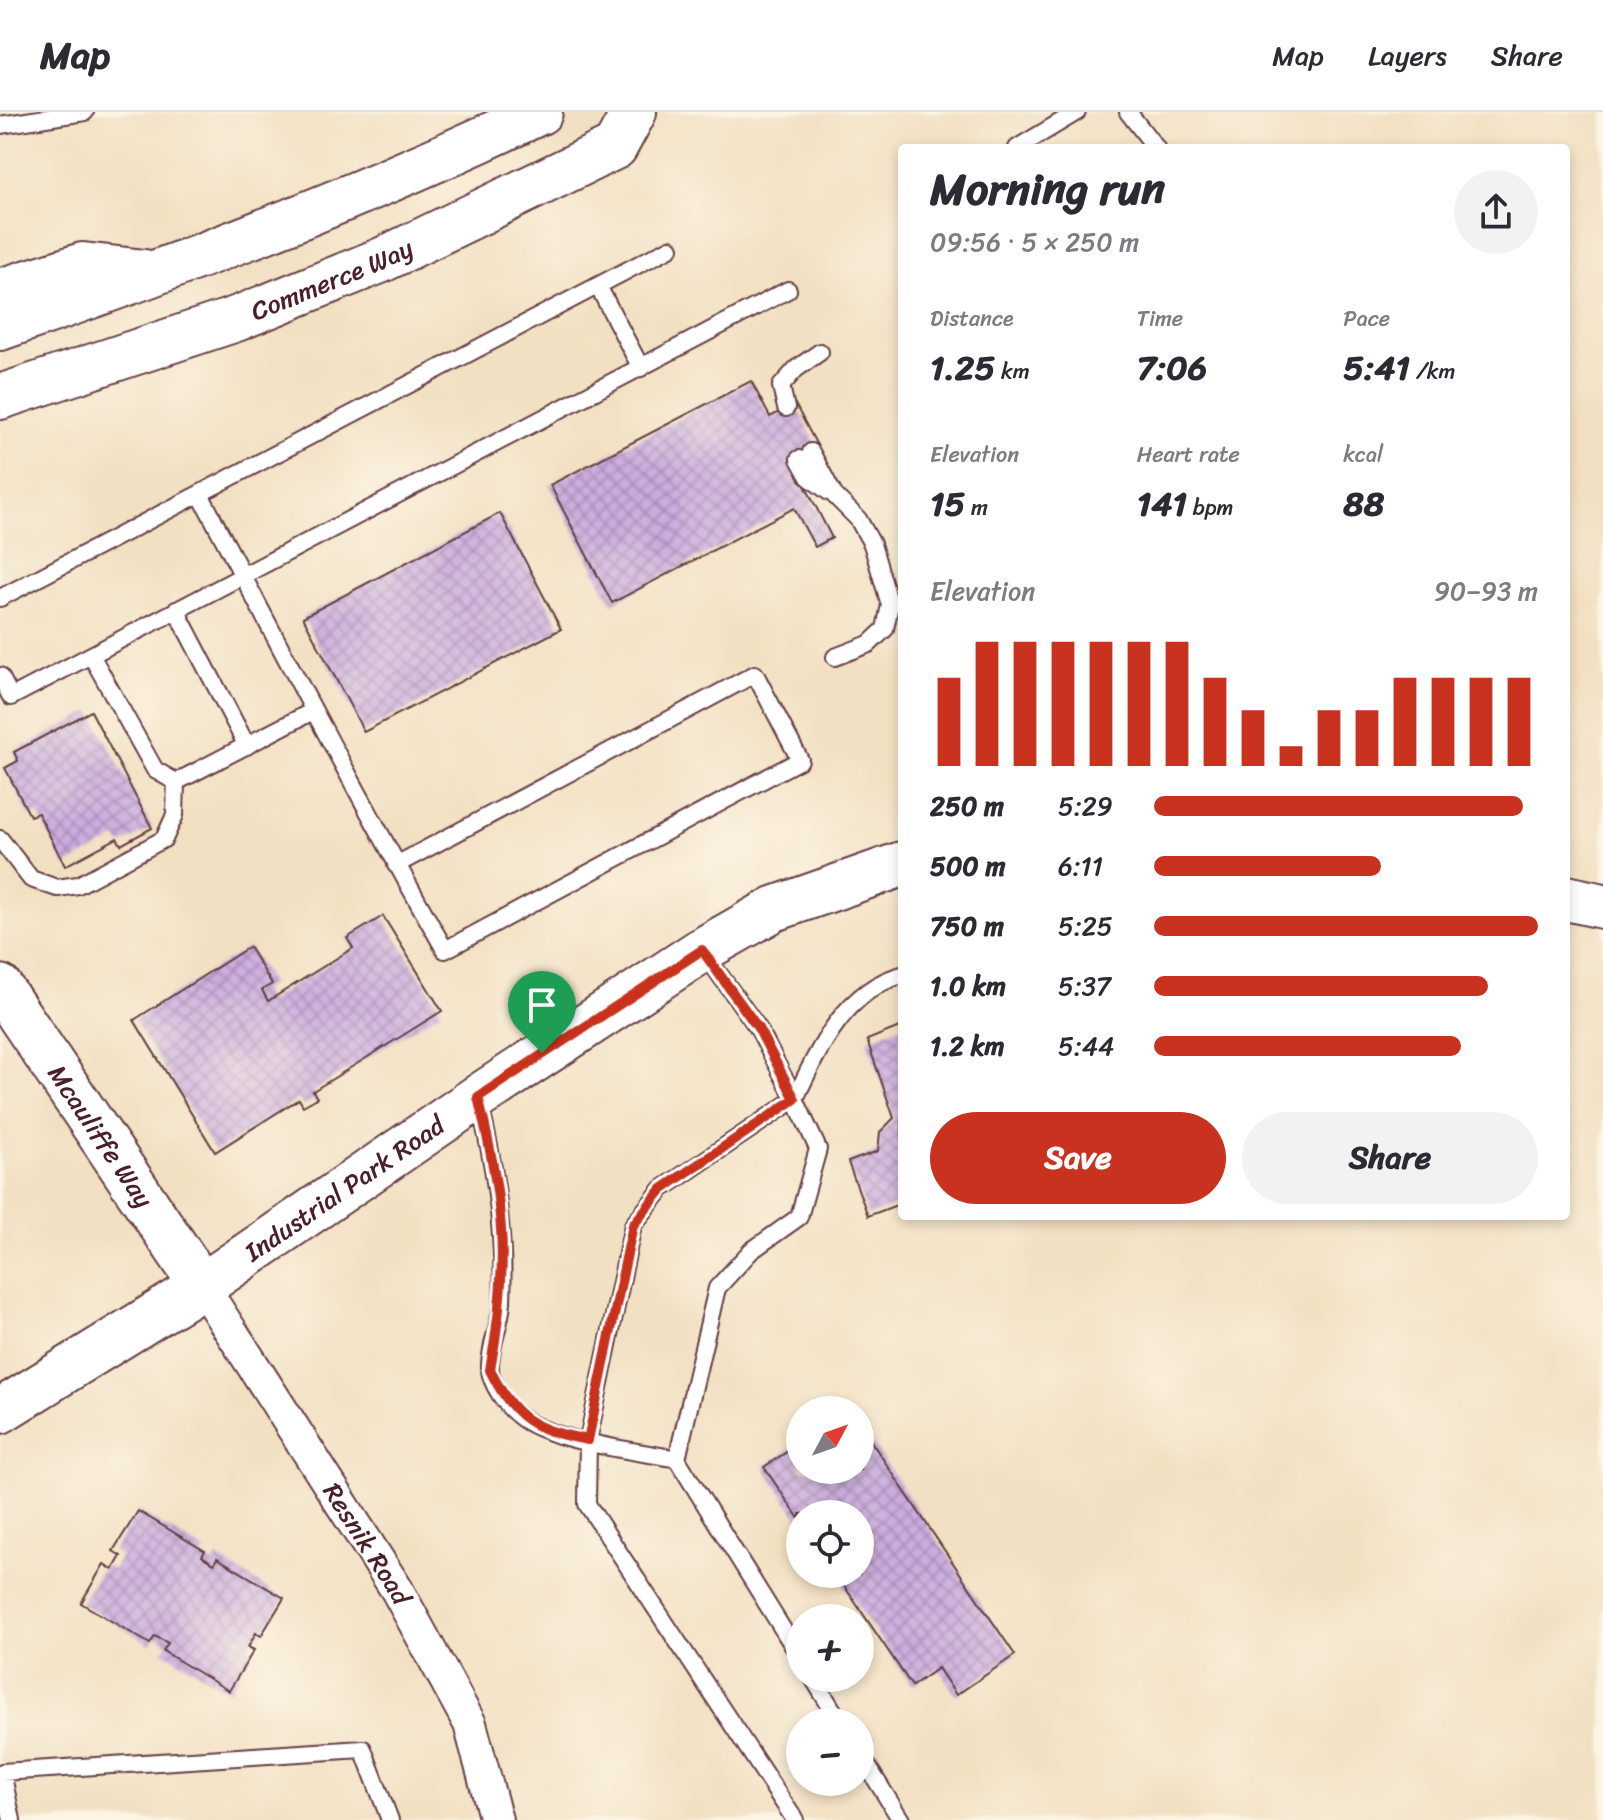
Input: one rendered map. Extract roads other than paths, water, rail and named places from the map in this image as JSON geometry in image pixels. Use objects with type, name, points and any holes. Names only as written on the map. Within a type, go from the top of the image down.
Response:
[{"type":"street","points":[[0,328],[160,273],[341,203],[540,112]]},
{"type":"street","name":"Commerce Way","points":[[0,397],[236,319],[382,260],[615,147],[634,112]]},
{"type":"street","points":[[0,291],[83,265],[160,273]]},
{"type":"street","name":"Industrial Park Road","points":[[0,1411],[202,1286],[478,1097],[702,950],[774,909],[898,865]]},
{"type":"street","points":[[1570,899],[1603,906]]},
{"type":"street","name":"Mcauliffe Way","points":[[0,987],[202,1286]]},
{"type":"street","name":"Resnik Road","points":[[202,1286],[405,1604],[470,1724],[496,1820]]},
{"type":"lane","points":[[0,125],[54,120],[85,112]]},
{"type":"lane","points":[[1024,144],[1077,112]]},
{"type":"lane","points":[[1128,112],[1153,144]]},
{"type":"lane","points":[[0,598],[670,248]]},
{"type":"lane","points":[[598,286],[641,368]]},
{"type":"lane","points":[[0,676],[11,697],[788,290]]},
{"type":"lane","points":[[781,411],[775,398],[781,386],[796,369],[820,352]]},
{"type":"lane","points":[[805,456],[809,477],[834,495],[858,519],[872,544],[890,605],[885,629],[869,644],[835,657]]},
{"type":"lane","points":[[200,494],[313,711],[396,865],[445,950],[800,760],[755,674],[396,865]]},
{"type":"lane","points":[[176,610],[247,746]]},
{"type":"lane","points":[[91,655],[155,770],[176,782]]},
{"type":"lane","points":[[176,782],[313,711]]},
{"type":"lane","points":[[0,839],[31,879],[57,888],[78,885],[164,839],[175,815],[176,782]]},
{"type":"lane","points":[[702,950],[758,1028],[818,1149],[799,1217],[751,1251],[717,1288],[677,1459],[786,1634]]},
{"type":"lane","points":[[795,1820],[587,1504],[588,1440],[633,1225],[662,1189],[795,1099],[821,1044],[855,1000],[898,976]]},
{"type":"lane","points":[[478,1097],[492,1152],[504,1231],[502,1307],[490,1370],[518,1415],[538,1427],[677,1459]]},
{"type":"lane","points":[[12,1820],[2,1772],[363,1749],[390,1820]]},
{"type":"lane","points":[[874,1777],[901,1820]]}]
